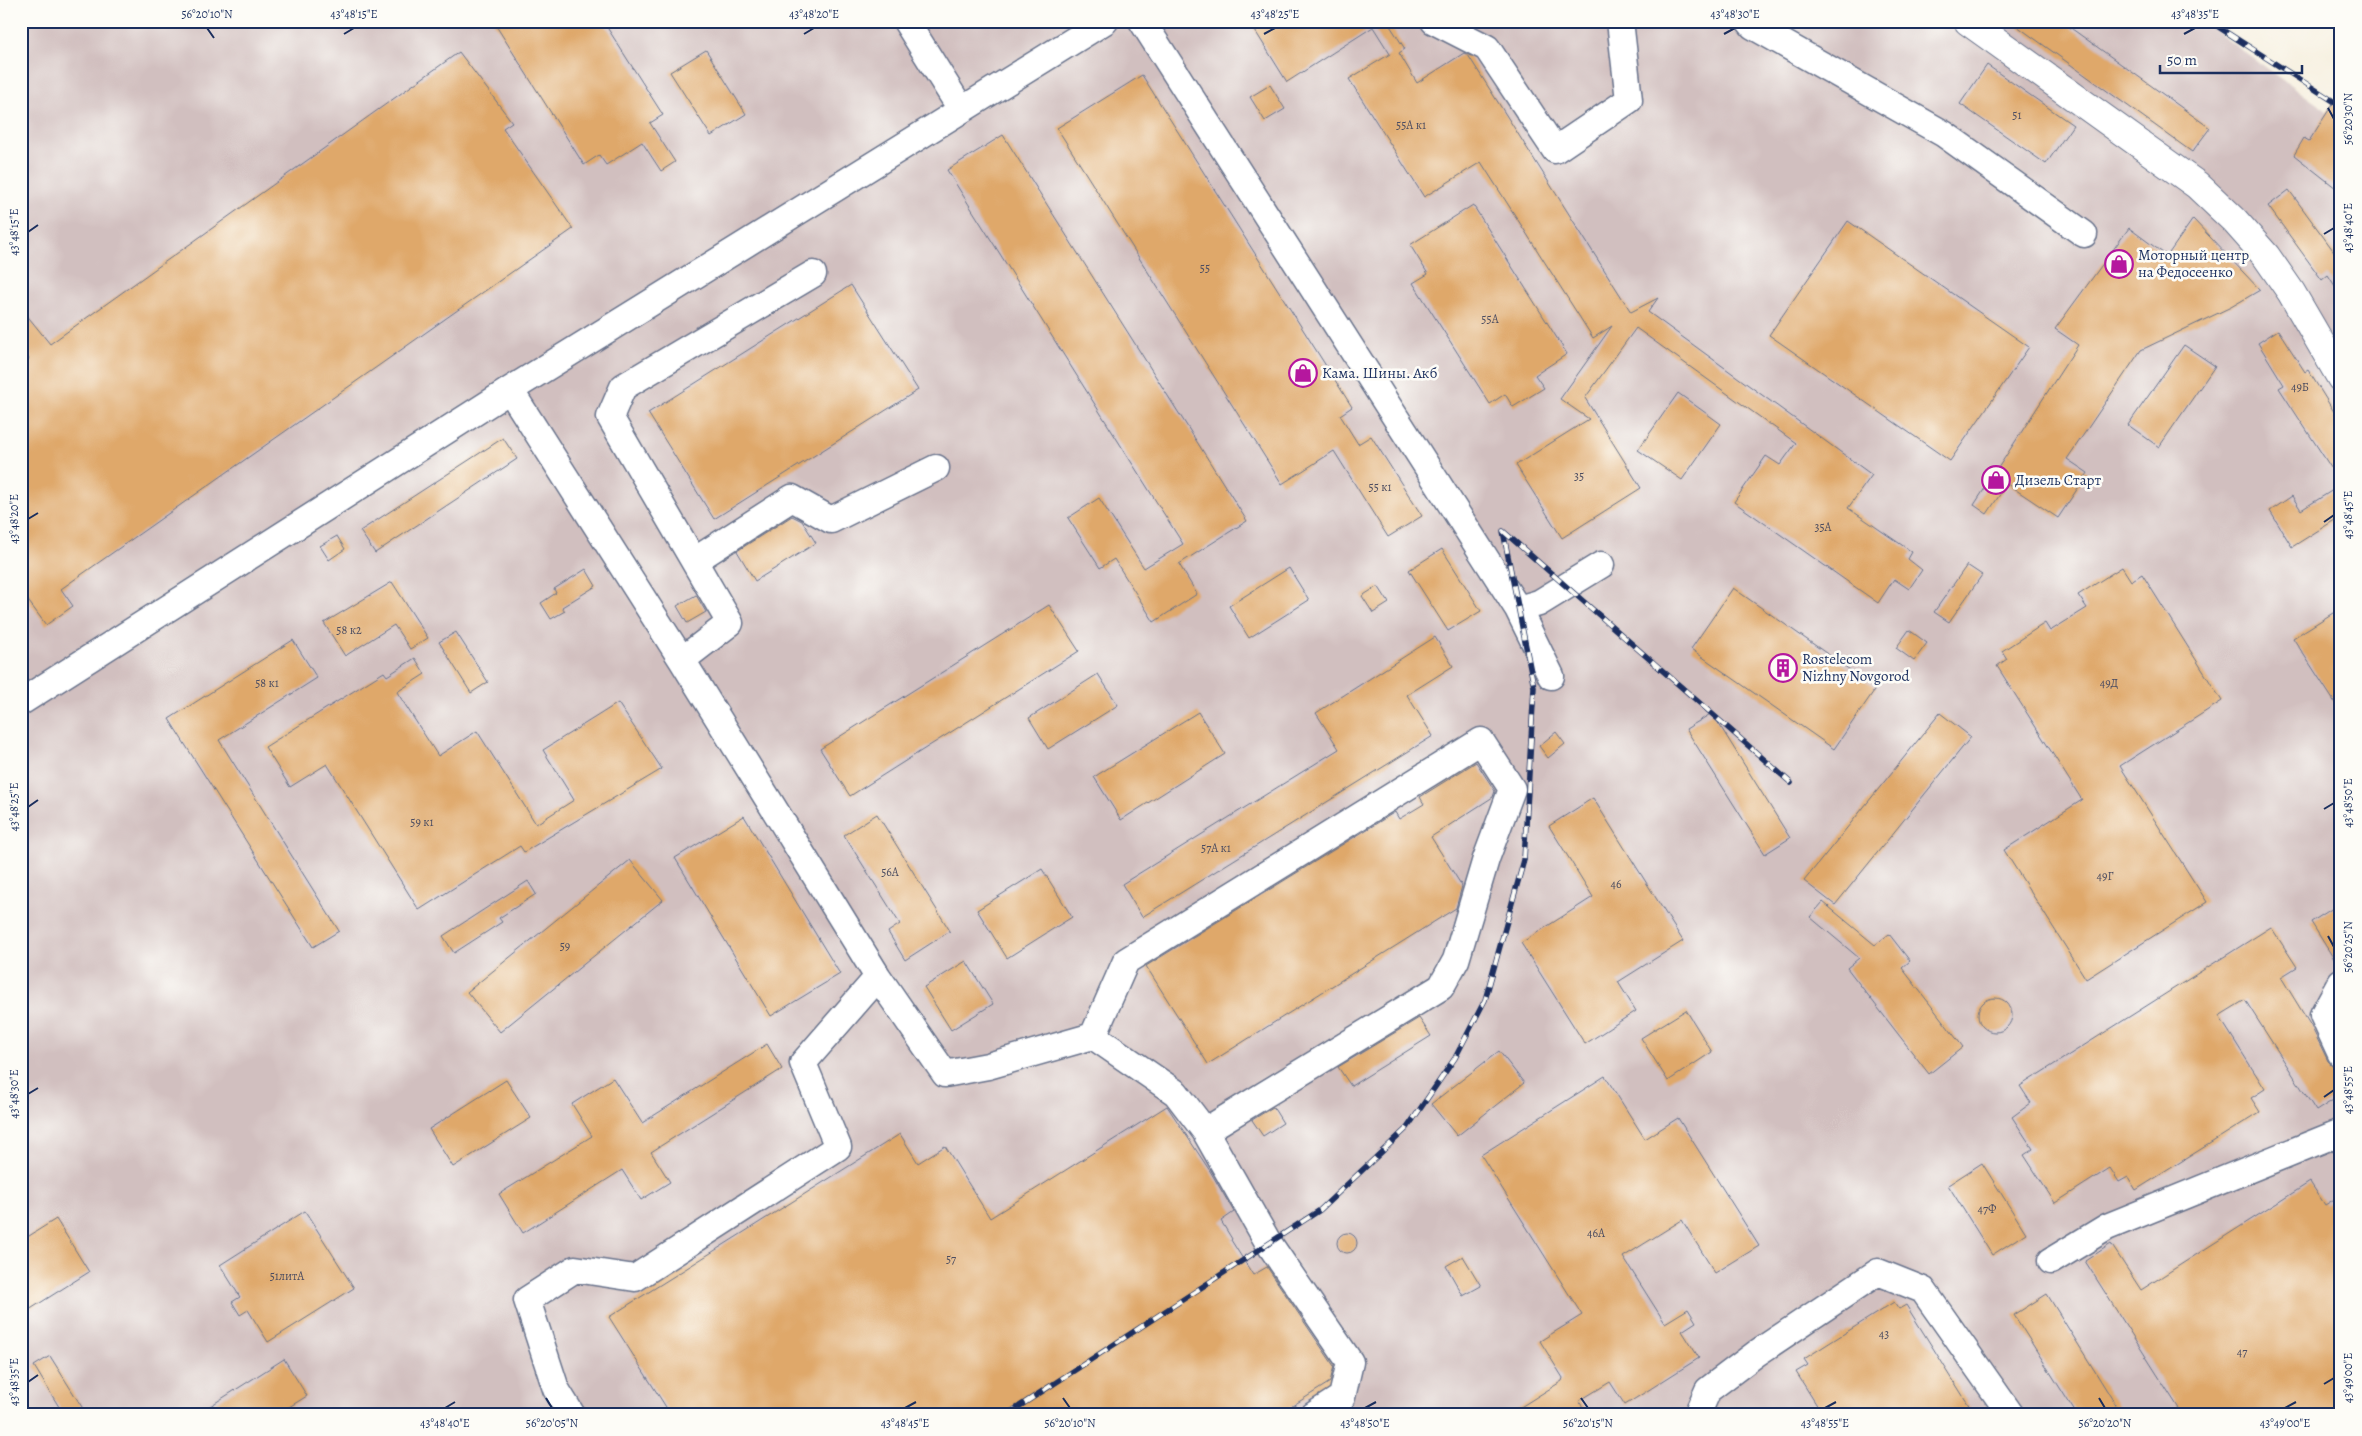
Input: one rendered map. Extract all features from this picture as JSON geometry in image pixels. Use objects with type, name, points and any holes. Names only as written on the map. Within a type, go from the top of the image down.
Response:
[{"type":"main road","points":[[1968,21],[2197,185],[2234,220],[2266,256],[2291,292],[2341,378]]},
{"type":"street","points":[[906,21],[962,109]]},
{"type":"street","points":[[21,702],[510,390],[1105,21]]},
{"type":"street","points":[[1142,21],[1518,609],[1551,676]]},
{"type":"street","points":[[1434,21],[1487,48],[1555,150],[1630,100],[1620,21]]},
{"type":"street","points":[[1750,21],[1753,26],[1944,134],[2084,234]]},
{"type":"street","points":[[682,660],[730,623],[610,417],[623,387],[812,274]]},
{"type":"street","points":[[510,390],[682,660],[878,977],[946,1074],[988,1066],[1093,1036]]},
{"type":"street","points":[[694,562],[792,498],[831,520],[936,468]]},
{"type":"street","points":[[1518,609],[1539,604],[1601,565]]},
{"type":"street","points":[[1093,1036],[1126,962],[1481,741],[1512,789],[1486,859],[1456,960],[1442,987],[1205,1131]]},
{"type":"street","points":[[572,1415],[556,1389],[527,1300],[575,1269],[635,1278],[838,1147],[803,1063],[878,977]]},
{"type":"street","points":[[2341,982],[2323,1015],[2341,1054]]},
{"type":"street","points":[[1093,1036],[1176,1093],[1205,1131],[1268,1242],[1350,1362],[1342,1397],[1314,1415]]},
{"type":"street","points":[[2051,1261],[2107,1227],[2341,1132]]},
{"type":"street","points":[[1697,1415],[1708,1390],[1757,1353],[1878,1272],[1923,1290],[2011,1415]]},
{"type":"shaded area","points":[[21,21],[2201,21],[2341,121],[2341,1415],[21,1415]]},
{"type":"building","points":[[493,21],[603,21],[663,115],[650,123],[675,162],[661,171],[642,142],[606,165],[599,155],[584,165]]},
{"type":"building","points":[[1249,21],[1387,21],[1405,49],[1399,53],[1417,83],[1464,53],[1468,55],[1631,312],[1658,298],[1648,312],[1872,475],[1848,508],[1912,552],[1908,559],[1922,570],[1909,589],[1894,579],[1878,603],[1734,502],[1766,456],[1780,465],[1796,443],[1636,328],[1585,398],[1641,488],[1562,538],[1516,465],[1589,419],[1560,399],[1612,326],[1593,338],[1481,162],[1424,197],[1349,79],[1390,54],[1373,27],[1287,82]]},
{"type":"building","points":[[2010,21],[2061,21],[2210,128],[2192,152]]},
{"type":"building","points":[[706,50],[746,114],[711,136],[670,72]]},
{"type":"building","points":[[459,52],[512,122],[503,128],[573,229],[61,589],[73,606],[46,625],[21,591],[21,365],[29,359],[21,350],[21,308],[50,344]]},
{"type":"building","points":[[1987,65],[2073,125],[2046,164],[1960,104]]},
{"type":"building","points":[[1142,75],[1352,407],[1340,415],[1358,444],[1371,436],[1422,516],[1388,537],[1334,451],[1282,484],[1057,128]]},
{"type":"building","points":[[1270,85],[1285,109],[1265,121],[1250,97]]},
{"type":"building","points":[[2341,91],[2341,192],[2294,155],[2304,138],[2309,141]]},
{"type":"building","points":[[1003,135],[1247,521],[1179,564],[1197,594],[1154,622],[1114,559],[1100,568],[1068,518],[1099,498],[1144,568],[1183,544],[947,170]]},
{"type":"building","points":[[2289,190],[2341,261],[2341,295],[2328,275],[2322,280],[2268,206]]},
{"type":"building","points":[[1473,205],[1567,354],[1535,375],[1544,388],[1513,407],[1505,394],[1490,404],[1413,283],[1428,274],[1410,245]]},
{"type":"building","points":[[2193,219],[2260,290],[2231,307],[2141,350],[2067,459],[2088,473],[2058,518],[2007,484],[1987,514],[1974,505],[2078,345],[2055,329],[2129,228],[2167,256]]},
{"type":"building","points":[[1848,221],[2029,347],[1950,461],[1769,335]]},
{"type":"building","points":[[851,285],[918,390],[714,519],[648,413]]},
{"type":"building","points":[[2278,330],[2305,372],[2308,370],[2341,423],[2341,483],[2279,388],[2284,385],[2258,343]]},
{"type":"building","points":[[2184,345],[2215,366],[2159,447],[2128,425]]},
{"type":"building","points":[[1678,393],[1721,424],[1682,480],[1638,450]]},
{"type":"building","points":[[503,438],[517,459],[375,553],[360,531]]},
{"type":"building","points":[[2341,485],[2341,516],[2292,547],[2270,511],[2292,496],[2301,510]]},
{"type":"building","points":[[792,516],[802,521],[816,543],[755,581],[737,551]]},
{"type":"building","points":[[337,536],[345,549],[329,560],[320,546]]},
{"type":"building","points":[[1442,549],[1481,611],[1448,631],[1409,570]]},
{"type":"building","points":[[1967,565],[1982,575],[1949,622],[1934,612]]},
{"type":"building","points":[[2122,567],[2131,581],[2142,574],[2222,701],[2120,766],[2207,902],[2086,979],[2004,850],[2082,800],[1997,666],[2007,659],[2002,651],[2045,623],[2050,631],[2087,608],[2078,595]]},
{"type":"building","points":[[1289,568],[1309,600],[1249,638],[1229,606]]},
{"type":"building","points":[[586,569],[596,586],[562,607],[565,611],[551,619],[541,603],[556,593],[554,589]]},
{"type":"building","points":[[392,582],[428,638],[410,649],[394,625],[345,656],[324,623]]},
{"type":"building","points":[[1378,586],[1389,603],[1373,613],[1362,596]]},
{"type":"building","name":"Rostelecom Nizhny Novgorod","points":[[1733,588],[1876,688],[1834,749],[1691,649]]},
{"type":"building","points":[[696,595],[706,612],[687,623],[677,606]]},
{"type":"building","points":[[1049,605],[1079,651],[850,796],[820,749]]},
{"type":"building","points":[[2341,608],[2341,712],[2293,638]]},
{"type":"building","points":[[1909,630],[1927,643],[1914,661],[1896,648]]},
{"type":"building","points":[[456,632],[488,682],[471,693],[439,642]]},
{"type":"building","points":[[1435,637],[1453,666],[1407,695],[1433,736],[1142,917],[1122,884],[1339,749],[1316,713]]},
{"type":"building","points":[[293,640],[317,678],[219,740],[339,931],[313,947],[169,719]]},
{"type":"building","points":[[415,658],[425,674],[397,692],[438,756],[477,731],[536,824],[574,800],[543,750],[618,703],[662,769],[524,852],[520,846],[419,910],[327,764],[290,787],[265,747],[384,672],[387,676]]},
{"type":"building","points":[[1098,674],[1118,705],[1048,749],[1029,718]]},
{"type":"building","points":[[1198,712],[1225,754],[1121,820],[1094,777]]},
{"type":"building","points":[[1712,713],[1790,838],[1765,854],[1686,729]]},
{"type":"building","points":[[1940,713],[1971,737],[1835,905],[1804,881]]},
{"type":"building","points":[[1556,732],[1565,744],[1548,758],[1539,746]]},
{"type":"building","points":[[1476,762],[1495,791],[1493,797],[1431,837],[1462,886],[1456,908],[1208,1064],[1146,966],[1395,812],[1399,819],[1424,804],[1420,797]]},
{"type":"building","points":[[1593,798],[1683,941],[1618,982],[1636,1011],[1585,1044],[1521,943],[1593,897],[1549,826]]},
{"type":"building","points":[[877,814],[950,931],[905,960],[888,932],[900,924],[844,835]]},
{"type":"building","points":[[744,816],[840,974],[771,1016],[675,858]]},
{"type":"building","points":[[630,860],[663,900],[500,1032],[467,992]]},
{"type":"building","points":[[1042,869],[1072,917],[1007,958],[977,910]]},
{"type":"building","points":[[528,881],[536,894],[499,918],[502,922],[454,953],[443,936]]},
{"type":"building","points":[[1823,902],[1875,945],[1889,934],[1910,961],[1902,968],[1963,1047],[1929,1074],[1847,968],[1859,958],[1810,917]]},
{"type":"building","points":[[2341,903],[2341,967],[2339,967],[2311,922]]},
{"type":"building","points":[[2271,927],[2297,967],[2281,977],[2311,1026],[2328,1061],[2341,1072],[2341,1095],[2316,1111],[2245,1000],[2219,1016],[2265,1089],[2251,1098],[2260,1112],[2136,1190],[2128,1177],[2119,1182],[2110,1168],[2055,1203],[2024,1155],[2033,1149],[2012,1117],[2031,1103],[2020,1086]]},
{"type":"building","points":[[966,961],[993,1004],[951,1030],[924,987]]},
{"type":"building","points":[[1995,998],[2007,1003],[2012,1015],[2007,1027],[1995,1032],[1983,1027],[1978,1015],[1983,1003]]},
{"type":"building","points":[[1686,1010],[1712,1052],[1668,1081],[1641,1038]]},
{"type":"building","points":[[1419,1018],[1431,1036],[1351,1086],[1338,1067]]},
{"type":"building","points":[[767,1044],[782,1069],[651,1152],[670,1182],[641,1200],[622,1170],[523,1233],[499,1194],[592,1136],[572,1104],[613,1078],[642,1123]]},
{"type":"building","points":[[1499,1051],[1524,1083],[1457,1136],[1431,1104]]},
{"type":"building","points":[[1605,1076],[1645,1139],[1678,1118],[1759,1246],[1715,1273],[1682,1220],[1623,1257],[1665,1323],[1688,1309],[1696,1322],[1682,1331],[1699,1358],[1625,1405],[1610,1382],[1579,1401],[1588,1415],[1508,1415],[1562,1381],[1563,1378],[1540,1341],[1582,1315],[1481,1155]]},
{"type":"building","points":[[506,1080],[531,1118],[453,1167],[429,1129]]},
{"type":"building","points":[[1167,1106],[1210,1171],[1234,1212],[1221,1221],[1253,1275],[1267,1267],[1334,1366],[1330,1382],[1278,1415],[671,1415],[609,1317],[900,1134],[918,1163],[945,1146],[990,1218]]},
{"type":"building","points":[[1273,1107],[1283,1123],[1263,1136],[1252,1120]]},
{"type":"building","points":[[1982,1163],[2026,1233],[1992,1255],[1948,1185]]},
{"type":"building","points":[[2310,1182],[2325,1205],[2341,1195],[2341,1415],[2183,1415],[2085,1261],[2111,1244],[2141,1290]]},
{"type":"building","points":[[305,1211],[354,1288],[268,1342],[248,1310],[240,1315],[232,1302],[240,1297],[220,1265]]},
{"type":"building","points":[[56,1219],[89,1272],[21,1315],[21,1241]]},
{"type":"building","points":[[1347,1233],[1354,1236],[1357,1243],[1354,1250],[1347,1253],[1340,1250],[1337,1243],[1340,1236]]},
{"type":"building","points":[[1463,1256],[1481,1286],[1463,1296],[1446,1266]]},
{"type":"building","points":[[2047,1294],[2122,1415],[2077,1415],[2014,1315]]},
{"type":"building","points":[[1894,1302],[1899,1309],[1906,1305],[1975,1415],[1823,1415],[1796,1372],[1808,1365],[1804,1359]]},
{"type":"building","points":[[50,1356],[87,1415],[64,1415],[34,1366]]},
{"type":"building","points":[[284,1359],[307,1396],[276,1415],[196,1415]]},
{"type":"railway","points":[[2209,21],[2341,106]]},
{"type":"railway","points":[[1006,1415],[1320,1210],[1407,1128],[1455,1058],[1485,1000],[1524,860],[1534,687],[1503,531],[1791,783]]},
{"type":"place","name":"Моторный центр на Федосеенко","points":[[2119,264]]},
{"type":"place","name":"Кама. Шины. Акб","points":[[1303,373]]},
{"type":"place","name":"Дизель Старт","points":[[1996,480]]},
{"type":"place","name":"Rostelecom Nizhny Novgorod","points":[[1783,668]]}]
